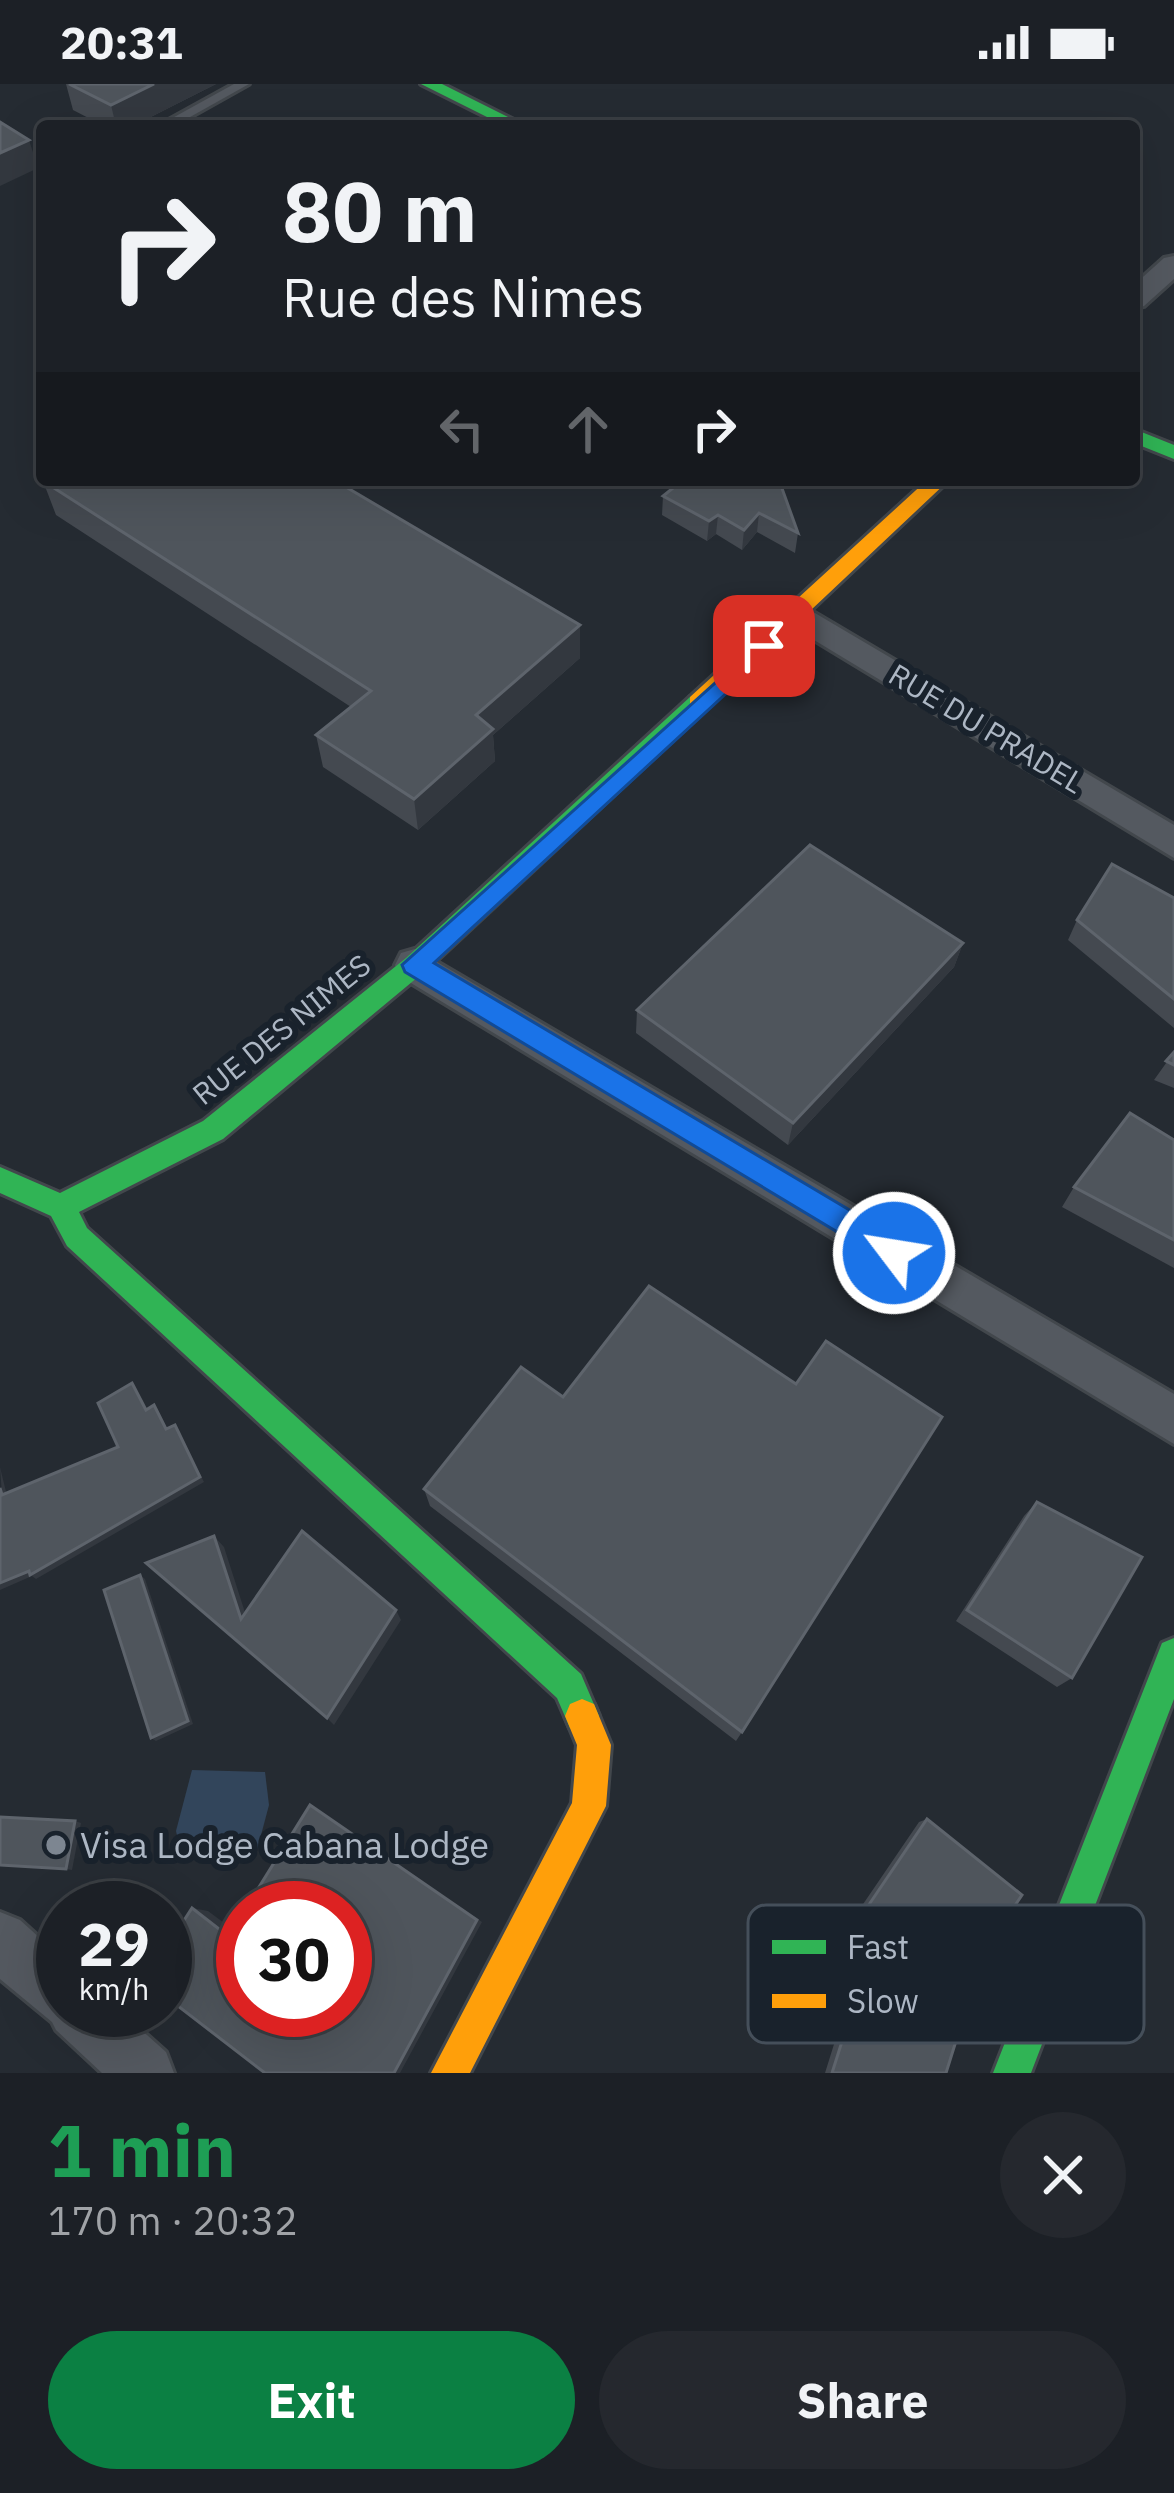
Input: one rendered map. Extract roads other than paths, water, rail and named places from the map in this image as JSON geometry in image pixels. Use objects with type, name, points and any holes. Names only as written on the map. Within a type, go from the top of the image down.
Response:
[{"type":"street","points":[[428,84],[505,120]]},
{"type":"street","points":[[1140,295],[1174,264]]},
{"type":"street","points":[[1140,437],[1174,453]]},
{"type":"street","name":"RUE DES NIMES","points":[[62,1207],[213,1130],[415,965],[934,486]]},
{"type":"street","name":"RUE DU PRADEL","points":[[798,615],[1174,842]]},
{"type":"street","points":[[415,965],[1174,1421]]},
{"type":"street","points":[[0,1180],[62,1207],[76,1237],[569,1686],[594,1745],[589,1806],[450,2073]]},
{"type":"street","points":[[1077,1905],[1174,1654]]},
{"type":"street","points":[[0,1940],[36,1973]]},
{"type":"street","points":[[106,2037],[145,2073]]},
{"type":"street","points":[[1012,2073],[1024,2043]]},
{"type":"lane","points":[[175,120],[243,84]]},
{"type":"water","points":[[192,1770],[265,1772],[269,1805],[256,1854],[181,1853],[176,1831]]},
{"type":"place","name":"Visa Lodge Cabana Lodge","points":[[56,1845]]}]
